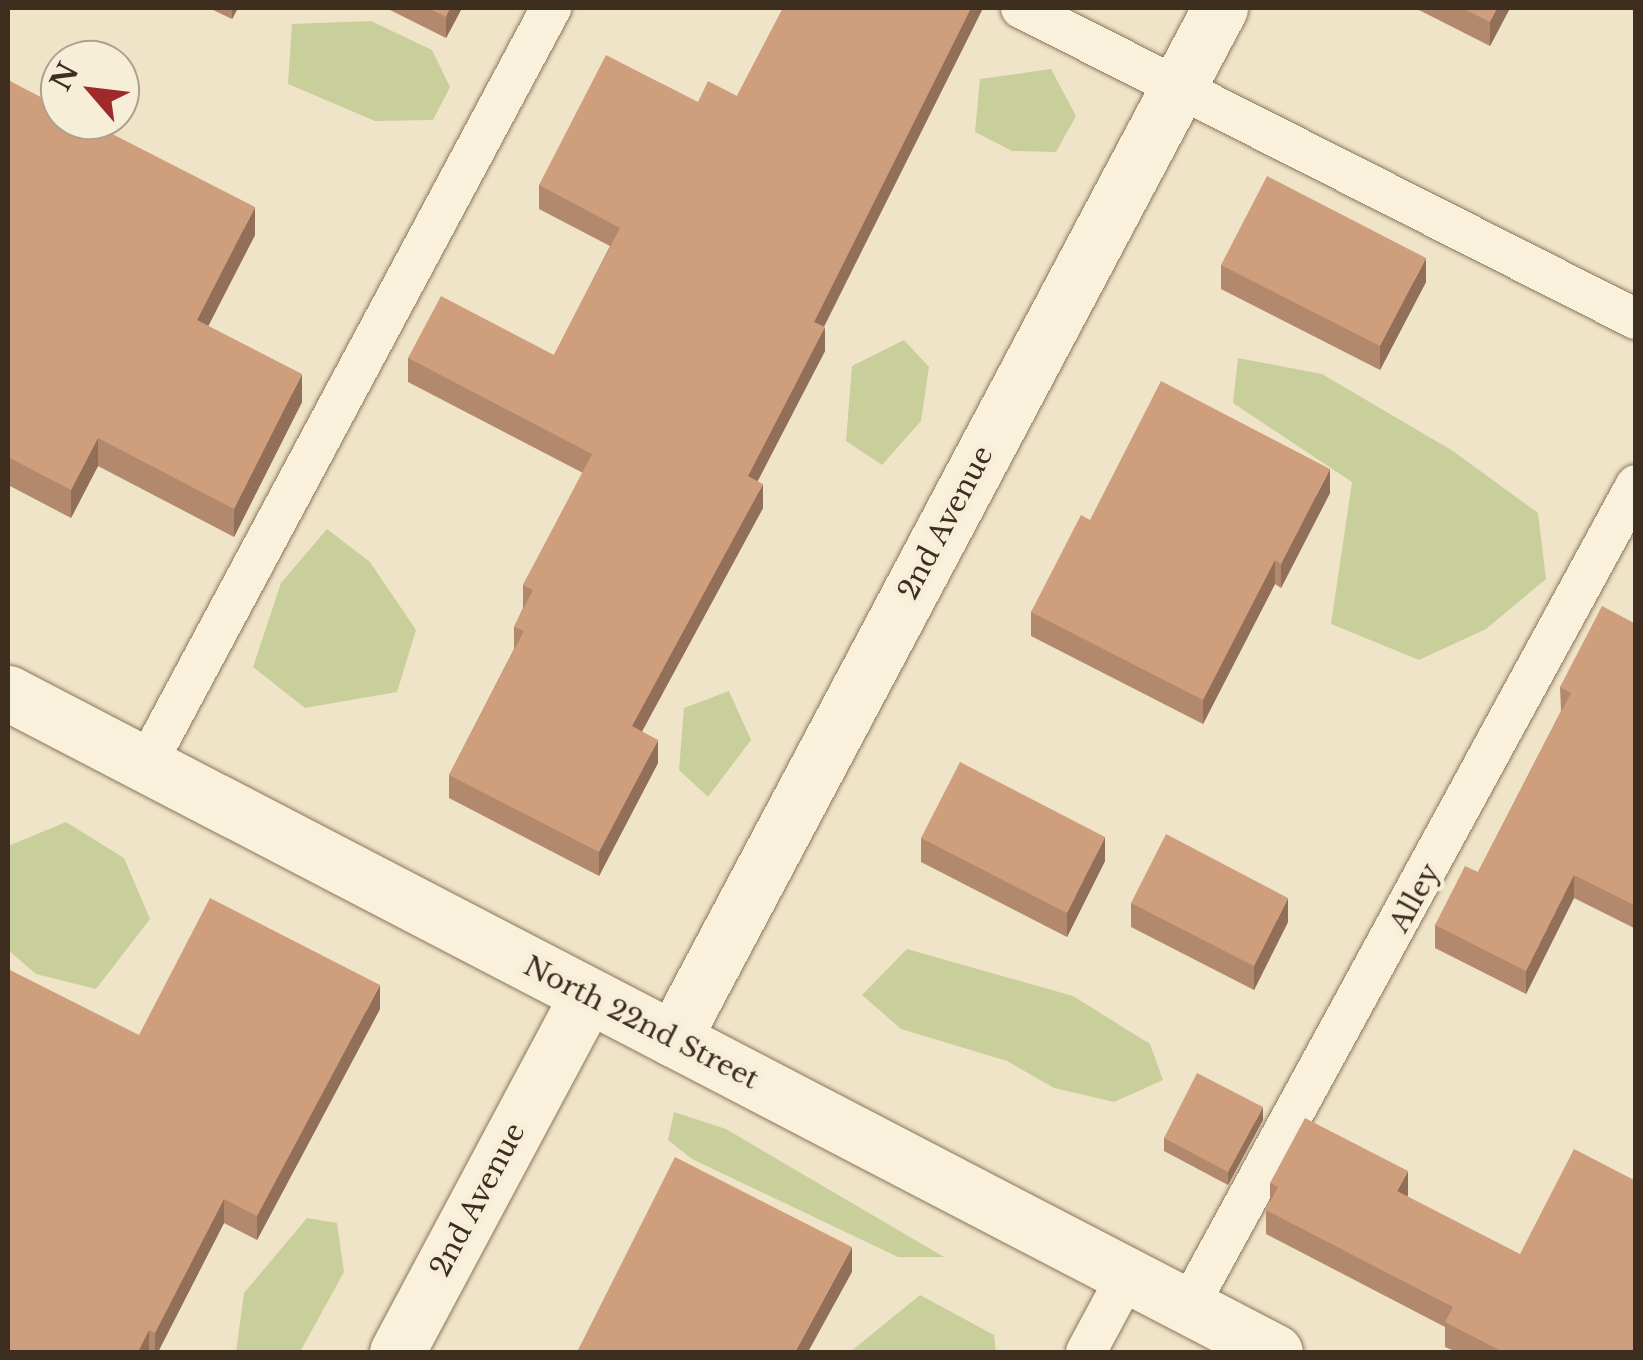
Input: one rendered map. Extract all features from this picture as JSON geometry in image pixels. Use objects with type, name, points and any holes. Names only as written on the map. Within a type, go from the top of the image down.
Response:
[{"type":"street","name":"2nd Avenue","points":[[673,1039],[1220,8]]},
{"type":"street","name":"North 22nd Street","points":[[13,709],[146,765],[1275,1352]]},
{"type":"street","name":"2nd Avenue","points":[[397,1352],[588,995]]},
{"type":"lane","points":[[146,765],[551,8]]},
{"type":"lane","points":[[1021,8],[1176,90],[1636,319]]},
{"type":"lane","name":"Alley","points":[[1188,1307],[1636,485]]},
{"type":"lane","points":[[1086,1352],[1126,1276]]},
{"type":"green space","points":[[371,21],[432,50],[450,87],[433,120],[375,121],[288,84],[292,24]]},
{"type":"green space","points":[[1051,69],[1076,116],[1056,152],[1012,151],[975,132],[980,79]]},
{"type":"green space","points":[[904,340],[929,367],[921,421],[882,465],[846,441],[852,366]]},
{"type":"green space","points":[[1238,358],[1322,374],[1453,451],[1538,513],[1546,579],[1486,629],[1419,660],[1331,624],[1352,482],[1233,403]]},
{"type":"green space","points":[[327,529],[370,562],[416,630],[397,692],[305,708],[253,667],[281,583]]},
{"type":"green space","points":[[729,691],[751,740],[708,797],[679,770],[684,708]]},
{"type":"green space","points":[[66,822],[124,858],[150,919],[96,989],[36,974],[8,950],[8,846]]},
{"type":"green space","points":[[907,949],[1073,996],[1150,1044],[1163,1080],[1114,1102],[1054,1088],[1007,1061],[901,1029],[862,995]]},
{"type":"green space","points":[[674,1112],[726,1129],[944,1257],[898,1257],[692,1159],[668,1140]]},
{"type":"green space","points":[[307,1218],[337,1223],[344,1272],[300,1352],[236,1352],[244,1293]]},
{"type":"green space","points":[[920,1295],[994,1335],[996,1352],[850,1352]]},
{"type":"building","points":[[428,8],[450,8],[446,17]]},
{"type":"building","points":[[783,8],[971,8],[814,322],[825,327],[748,476],[763,484],[632,726],[658,740],[599,852],[449,775],[524,631],[514,627],[533,590],[523,585],[592,454],[408,358],[441,296],[554,355],[620,228],[539,185],[606,55],[698,102],[708,81],[737,96]]},
{"type":"building","points":[[1462,8],[1497,8],[1490,22]]},
{"type":"building","points":[[8,80],[40,97],[40,140],[124,140],[255,207],[197,320],[302,374],[234,509],[98,438],[71,490],[8,457]]},
{"type":"building","points":[[1267,176],[1426,258],[1380,346],[1221,265]]},
{"type":"building","points":[[1161,381],[1330,469],[1281,564],[1275,560],[1203,700],[1031,612],[1081,515],[1090,520]]},
{"type":"building","points":[[1602,606],[1636,624],[1636,906],[1574,875],[1526,971],[1435,925],[1465,866],[1478,872],[1571,693],[1560,687]]},
{"type":"building","points":[[960,762],[1105,837],[1067,913],[921,838]]},
{"type":"building","points":[[1166,834],[1288,898],[1254,966],[1131,903]]},
{"type":"building","points":[[210,898],[380,985],[257,1216],[224,1199],[155,1333],[149,1330],[138,1352],[8,1352],[8,969],[139,1035]]},
{"type":"building","points":[[1197,1073],[1263,1107],[1228,1172],[1164,1138]]},
{"type":"building","points":[[1305,1118],[1408,1171],[1397,1191],[1520,1254],[1574,1149],[1636,1181],[1636,1352],[1503,1352],[1445,1322],[1453,1307],[1266,1210],[1278,1187],[1270,1183]]},
{"type":"building","points":[[675,1157],[852,1247],[795,1352],[577,1352]]}]
